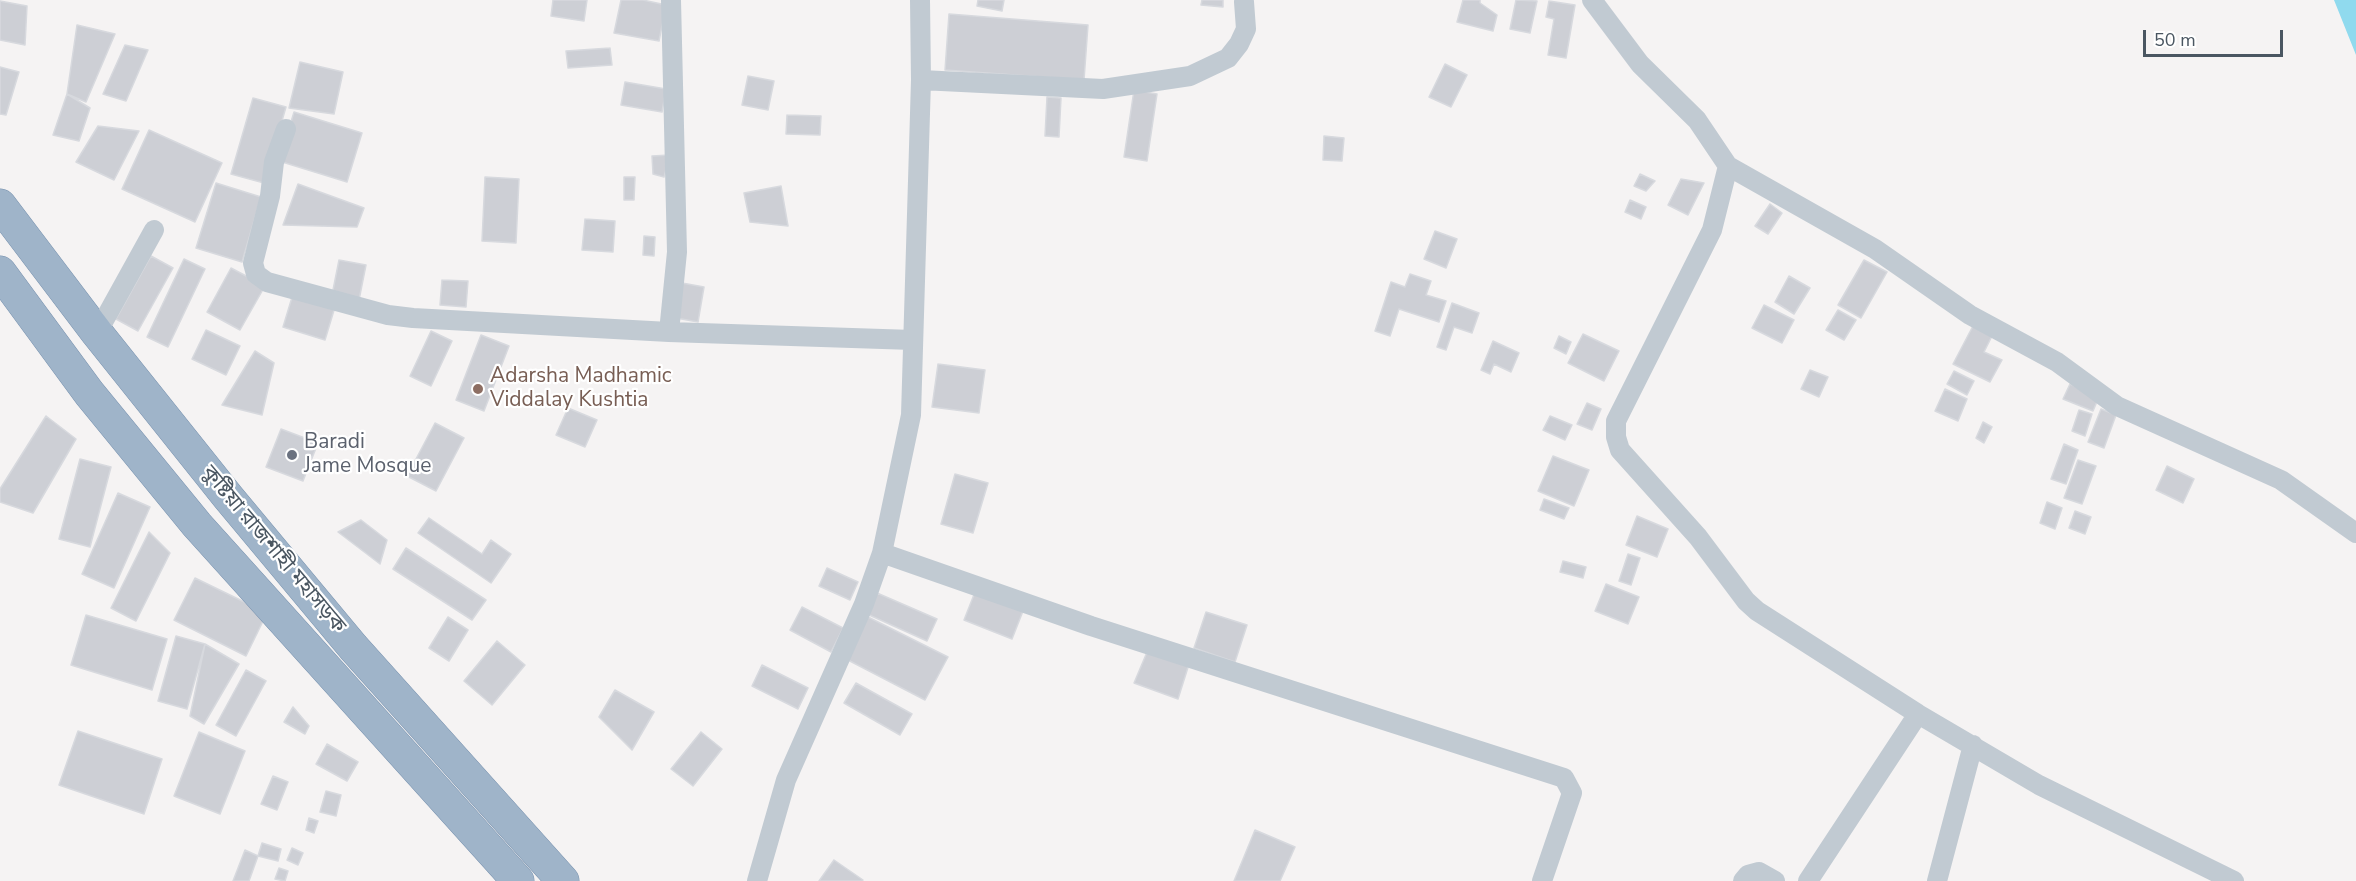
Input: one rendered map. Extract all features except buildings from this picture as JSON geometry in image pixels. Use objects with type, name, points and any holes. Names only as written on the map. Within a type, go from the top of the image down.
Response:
[{"type":"highway","name":"কুষ্টিয়া রাজশাহী মহাসড়ক","points":[[0,205],[97,333],[228,497],[353,647],[563,881]]},
{"type":"highway","name":"কুষ্টিয়া রাজশাহী মহাসড়ক","points":[[0,272],[89,393],[197,525],[518,881]]},
{"type":"highway","points":[[89,393],[127,371]]},
{"type":"street","points":[[669,332],[677,252],[671,0]]},
{"type":"street","points":[[757,881],[786,780],[864,604],[882,553],[911,415],[921,80],[920,0]]},
{"type":"street","points":[[1592,0],[1640,64],[1697,120],[1728,166],[1875,249],[1970,315],[2057,362],[2117,406],[2281,480],[2356,533]]},
{"type":"street","points":[[921,80],[1103,89],[1190,76],[1228,58],[1239,44],[1246,29],[1244,2]]},
{"type":"street","points":[[286,129],[274,162],[270,196],[253,263],[256,274],[267,282],[388,315],[413,318],[669,332],[913,340]]},
{"type":"street","points":[[1728,166],[1712,230],[1616,421],[1616,437],[1620,450],[1698,537],[1746,601],[1757,611],[1918,714],[2039,785],[2234,881]]},
{"type":"street","points":[[97,333],[154,230]]},
{"type":"street","points":[[882,553],[1091,626],[1564,778],[1572,793],[1542,881]]},
{"type":"street","points":[[1808,881],[1918,714]]},
{"type":"street","points":[[1937,881],[1973,745]]},
{"type":"street","points":[[1743,881],[1748,875],[1759,872],[1775,881]]},
{"type":"water","points":[[2334,0],[2356,0],[2356,55]]},
{"type":"place","name":"Adarsha Madhamic Viddalay Kushtia","points":[[478,389]]},
{"type":"place","name":"Baradi Jame Mosque","points":[[292,455]]}]
